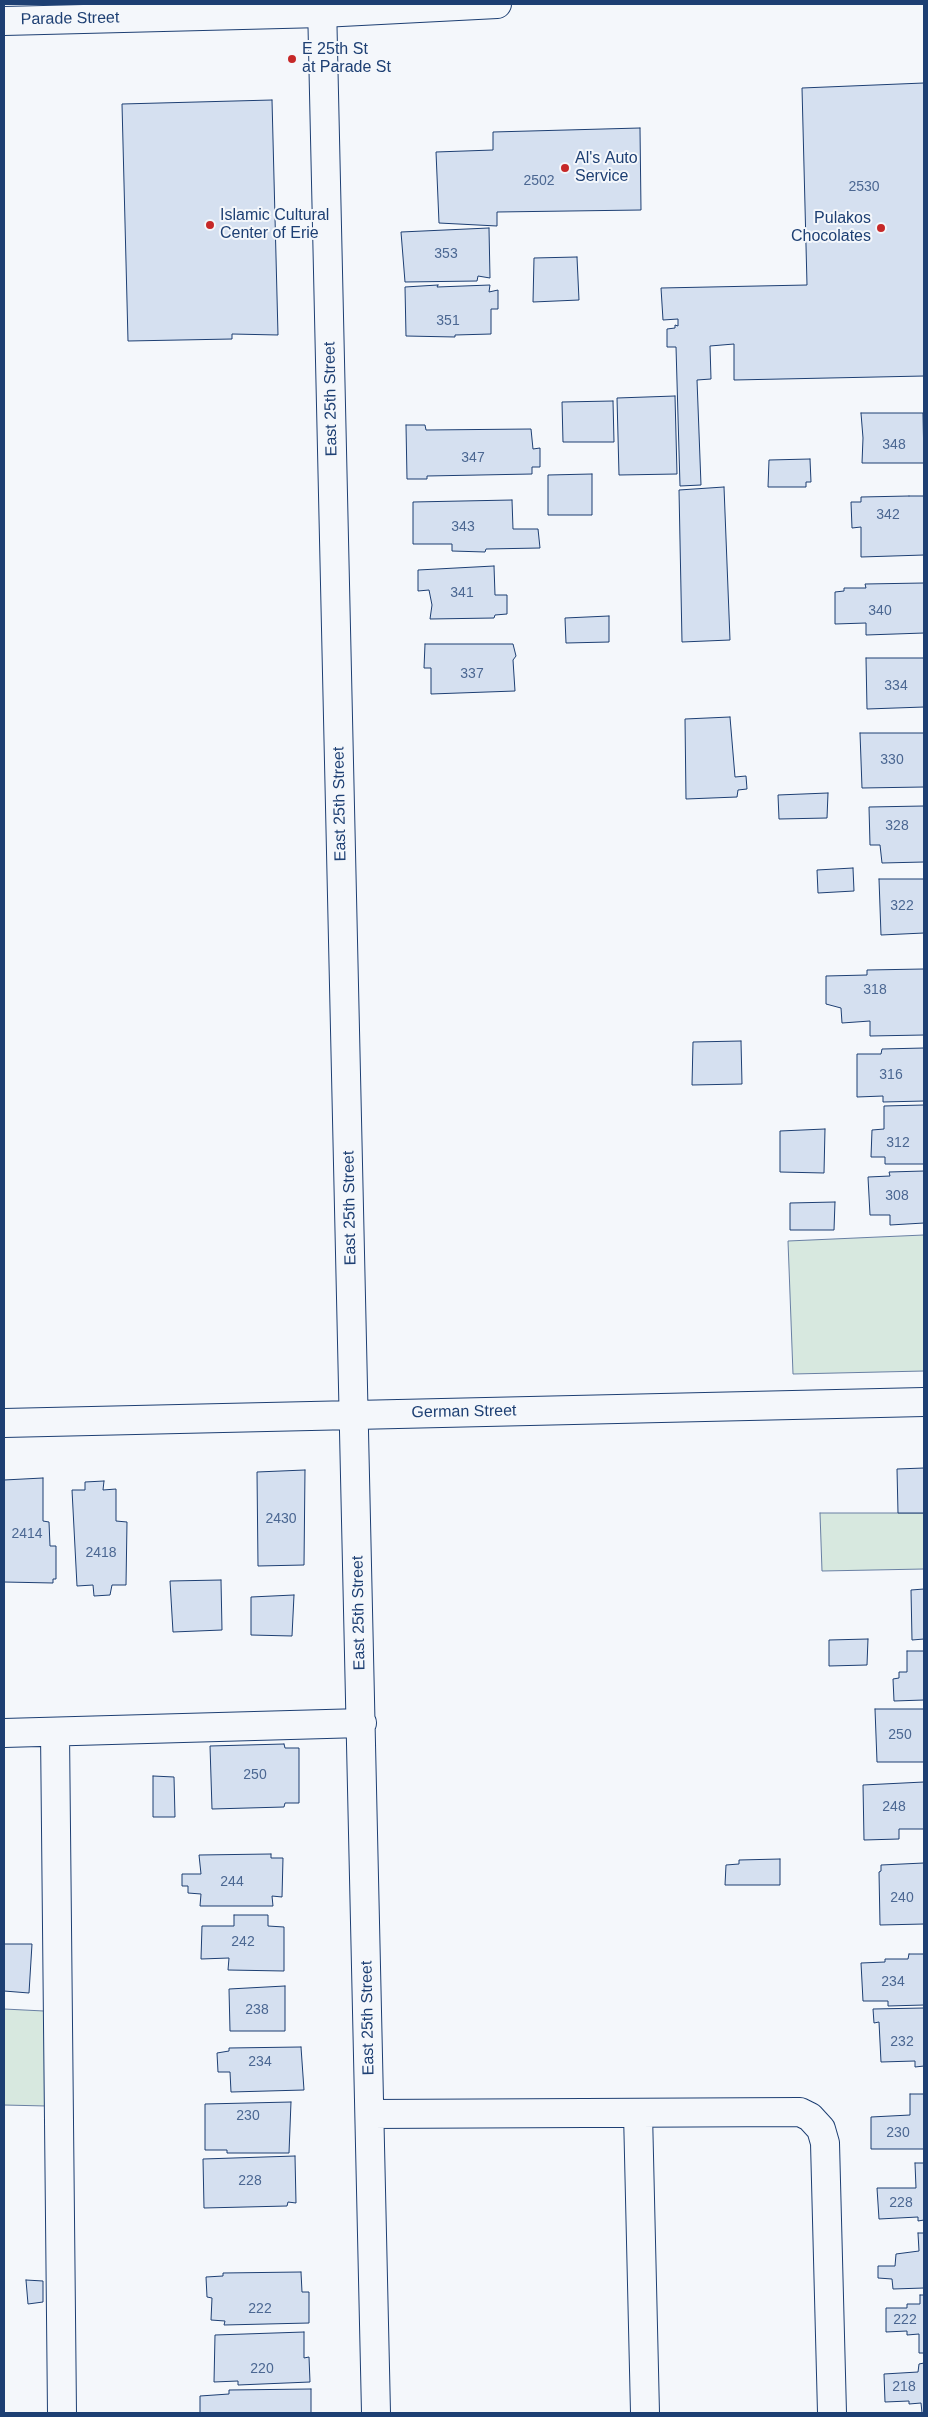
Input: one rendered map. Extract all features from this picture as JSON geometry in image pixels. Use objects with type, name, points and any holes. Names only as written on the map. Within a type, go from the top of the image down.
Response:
[{"type":"street","name":"Parade Street","points":[[4,20],[322,8],[496,4]]},
{"type":"street","name":"East 25th Street","points":[[322,8],[376,2413]]},
{"type":"street","name":"German Street","points":[[4,1422],[924,1402]]},
{"type":"street","points":[[4,1733],[362,1723]]},
{"type":"street","points":[[55,1732],[62,2413]]},
{"type":"street","points":[[370,2114],[800,2112],[810,2117],[821,2129],[826,2143],[832,2413]]},
{"type":"street","points":[[638,2113],[645,2413]]},
{"type":"shaded area","points":[[924,1235],[924,1371],[793,1374],[788,1241]]},
{"type":"shaded area","points":[[820,1513],[924,1513],[924,1569],[822,1571]]},
{"type":"shaded area","points":[[4,2009],[44,2011],[46,2106],[4,2105]]},
{"type":"building","points":[[924,83],[924,376],[734,380],[734,344],[710,346],[711,379],[697,380],[701,485],[680,486],[676,347],[667,347],[667,329],[675,328],[675,325],[678,326],[678,319],[663,320],[661,288],[807,285],[802,88]]},
{"type":"building","points":[[272,100],[278,335],[232,334],[232,339],[128,341],[122,104]]},
{"type":"building","points":[[640,128],[641,210],[497,212],[497,226],[439,223],[436,152],[493,150],[493,132]]},
{"type":"building","points":[[489,228],[490,278],[478,276],[477,281],[405,282],[401,232]]},
{"type":"building","points":[[577,257],[579,300],[533,302],[534,258]]},
{"type":"building","points":[[438,285],[437,287],[490,285],[489,292],[498,290],[498,309],[491,309],[491,334],[455,335],[455,337],[406,336],[405,287]]},
{"type":"building","points":[[675,396],[677,474],[619,475],[617,398]]},
{"type":"building","points":[[613,401],[614,442],[563,442],[562,402]]},
{"type":"building","points":[[861,413],[923,413],[924,463],[862,463]]},
{"type":"building","points":[[406,425],[425,425],[426,430],[531,429],[533,449],[540,448],[540,467],[532,467],[532,474],[427,476],[427,479],[407,479]]},
{"type":"building","points":[[810,459],[811,482],[806,482],[806,487],[768,487],[769,460]]},
{"type":"building","points":[[592,474],[592,515],[548,515],[548,475]]},
{"type":"building","points":[[724,487],[730,640],[682,642],[679,490]]},
{"type":"building","points":[[924,496],[924,555],[861,557],[861,527],[852,528],[851,502],[861,502],[861,497]]},
{"type":"building","points":[[512,500],[513,529],[538,529],[540,548],[486,549],[485,552],[452,551],[452,544],[413,544],[413,502]]},
{"type":"building","points":[[494,566],[495,595],[507,595],[507,614],[495,615],[494,618],[430,619],[432,605],[429,590],[418,591],[418,570]]},
{"type":"building","points":[[924,583],[924,633],[866,635],[866,623],[835,624],[835,592],[844,591],[844,588],[866,588],[865,584]]},
{"type":"building","points":[[609,616],[609,642],[566,643],[565,618]]},
{"type":"building","points":[[425,644],[513,644],[516,656],[513,660],[515,691],[431,694],[431,668],[424,668]]},
{"type":"building","points":[[866,658],[924,658],[924,707],[867,709]]},
{"type":"building","points":[[730,717],[735,777],[746,776],[747,789],[738,790],[737,797],[686,799],[685,719]]},
{"type":"building","points":[[860,733],[924,733],[924,787],[862,788]]},
{"type":"building","points":[[828,793],[827,818],[779,819],[778,795]]},
{"type":"building","points":[[924,806],[924,862],[882,863],[880,845],[870,845],[869,807]]},
{"type":"building","points":[[853,868],[854,891],[818,893],[817,870]]},
{"type":"building","points":[[879,879],[924,879],[924,933],[881,935]]},
{"type":"building","points":[[924,969],[924,1035],[870,1036],[870,1021],[842,1023],[841,1008],[826,1004],[826,976],[867,975],[867,970]]},
{"type":"building","points":[[741,1041],[742,1084],[692,1085],[693,1042]]},
{"type":"building","points":[[924,1048],[924,1101],[883,1102],[883,1096],[857,1097],[857,1054],[881,1054],[882,1049]]},
{"type":"building","points":[[924,1105],[924,1164],[885,1164],[885,1157],[871,1157],[872,1130],[884,1129],[884,1106]]},
{"type":"building","points":[[825,1129],[824,1173],[780,1172],[780,1131]]},
{"type":"building","points":[[924,1171],[924,1223],[890,1225],[890,1215],[870,1215],[868,1177],[890,1176],[889,1172]]},
{"type":"building","points":[[835,1202],[834,1230],[790,1230],[790,1203]]},
{"type":"building","points":[[924,1468],[924,1513],[898,1513],[897,1469]]},
{"type":"building","points":[[305,1470],[304,1565],[258,1566],[257,1472]]},
{"type":"building","points":[[43,1478],[43,1521],[49,1522],[50,1546],[56,1546],[56,1579],[53,1579],[53,1583],[4,1582],[4,1480]]},
{"type":"building","points":[[104,1481],[103,1490],[116,1489],[116,1521],[127,1522],[126,1585],[112,1585],[110,1595],[94,1596],[93,1585],[77,1586],[72,1490],[85,1490],[85,1482]]},
{"type":"building","points":[[221,1580],[222,1630],[173,1632],[170,1581]]},
{"type":"building","points":[[924,1589],[924,1639],[912,1640],[911,1590]]},
{"type":"building","points":[[294,1595],[292,1636],[251,1635],[251,1597]]},
{"type":"building","points":[[868,1639],[867,1665],[829,1666],[829,1640]]},
{"type":"building","points":[[907,1651],[924,1651],[924,1700],[894,1701],[893,1679],[899,1678],[899,1672],[907,1672]]},
{"type":"building","points":[[875,1709],[924,1709],[924,1762],[877,1762]]},
{"type":"building","points":[[284,1744],[285,1748],[299,1748],[299,1803],[285,1803],[284,1807],[212,1809],[210,1746]]},
{"type":"building","points":[[153,1776],[174,1777],[175,1817],[153,1817]]},
{"type":"building","points":[[924,1782],[924,1829],[899,1829],[899,1839],[864,1840],[863,1785]]},
{"type":"building","points":[[271,1854],[271,1858],[283,1858],[282,1897],[272,1896],[273,1906],[200,1906],[201,1894],[188,1893],[188,1886],[182,1886],[182,1874],[201,1874],[199,1855]]},
{"type":"building","points":[[780,1859],[780,1885],[725,1885],[726,1865],[739,1864],[739,1860]]},
{"type":"building","points":[[924,1863],[924,1924],[880,1925],[879,1872],[881,1871],[881,1865]]},
{"type":"building","points":[[234,1915],[268,1915],[268,1926],[284,1927],[284,1971],[228,1970],[229,1958],[201,1959],[202,1926],[234,1926]]},
{"type":"building","points":[[4,1944],[32,1944],[29,1993],[4,1991]]},
{"type":"building","points":[[909,1954],[924,1954],[924,2005],[888,2006],[888,2001],[863,2001],[861,1963],[885,1962],[885,1959],[908,1959]]},
{"type":"building","points":[[285,1986],[285,2031],[230,2031],[229,1989]]},
{"type":"building","points":[[924,2008],[924,2066],[915,2067],[915,2061],[881,2062],[879,2022],[874,2023],[873,2009]]},
{"type":"building","points":[[301,2047],[304,2090],[231,2092],[230,2072],[218,2072],[217,2053],[229,2051],[229,2048]]},
{"type":"building","points":[[910,2094],[924,2094],[924,2149],[871,2149],[871,2117],[910,2115]]},
{"type":"building","points":[[291,2102],[289,2153],[227,2153],[227,2150],[205,2150],[205,2104]]},
{"type":"building","points":[[295,2156],[296,2203],[288,2202],[287,2206],[204,2208],[203,2159]]},
{"type":"building","points":[[915,2163],[924,2163],[924,2220],[918,2221],[918,2217],[879,2219],[877,2188],[916,2188]]},
{"type":"building","points":[[918,2233],[924,2233],[924,2288],[893,2289],[892,2279],[878,2278],[878,2266],[895,2266],[896,2254],[919,2251]]},
{"type":"building","points":[[301,2272],[302,2292],[309,2292],[309,2323],[224,2325],[225,2321],[211,2320],[212,2298],[207,2297],[206,2277],[223,2276],[223,2273]]},
{"type":"building","points":[[26,2280],[43,2281],[43,2302],[28,2304]]},
{"type":"building","points":[[920,2295],[924,2295],[924,2353],[919,2353],[919,2334],[907,2335],[907,2331],[886,2332],[886,2308],[907,2308],[907,2304],[920,2304]]},
{"type":"building","points":[[304,2332],[304,2358],[309,2357],[310,2382],[238,2385],[238,2381],[214,2382],[215,2335]]},
{"type":"building","points":[[924,2363],[924,2413],[922,2413],[921,2403],[909,2404],[909,2401],[885,2402],[884,2374],[918,2372],[919,2364]]},
{"type":"building","points":[[311,2389],[311,2413],[200,2413],[200,2396],[229,2394],[229,2390]]},
{"type":"place","name":"E 25th St at Parade St","points":[[292,59]]},
{"type":"place","name":"Al's Auto Service","points":[[565,168]]},
{"type":"place","name":"Islamic Cultural Center of Erie","points":[[210,225]]},
{"type":"place","name":"Pulakos Chocolates","points":[[881,228]]}]
